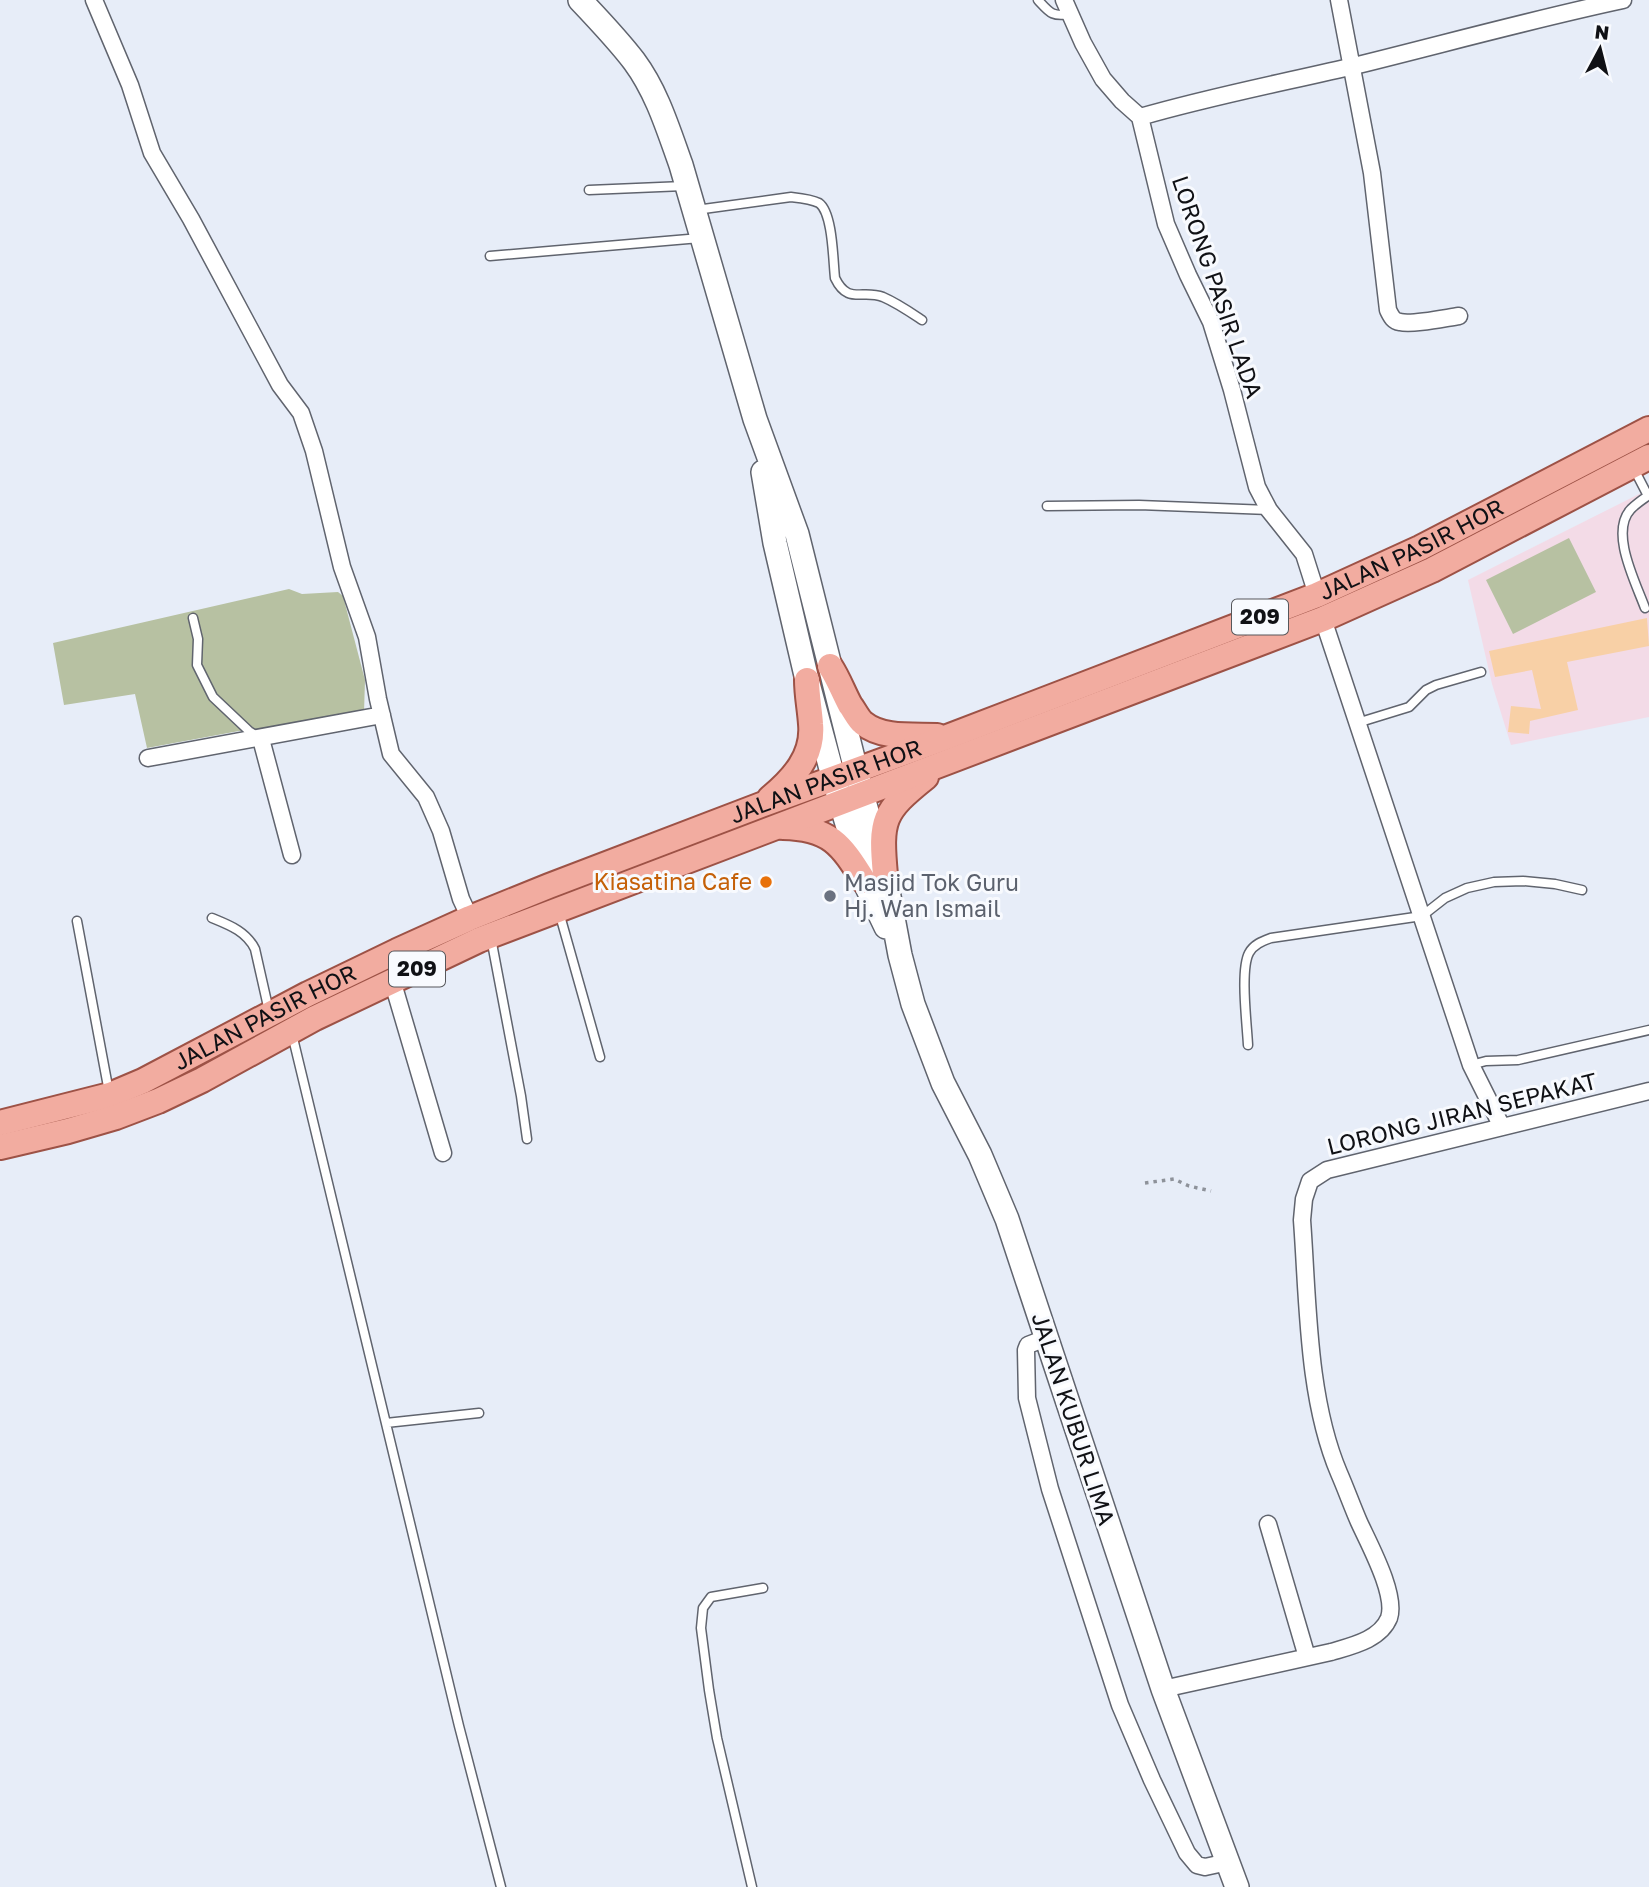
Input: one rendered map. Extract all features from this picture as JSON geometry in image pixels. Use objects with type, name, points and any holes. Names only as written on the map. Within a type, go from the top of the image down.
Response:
[{"type":"main road","points":[[580,0],[635,62],[649,86],[668,130],[755,419],[797,534],[830,666],[848,787]]},
{"type":"main road","points":[[755,419],[775,544],[807,680],[848,787]]},
{"type":"main road","name":"JALAN PASIR HOR","points":[[0,1147],[68,1131],[159,1101],[392,980],[491,936],[776,827],[950,736],[1317,595],[1420,548],[1649,429]]},
{"type":"main road","name":"JALAN PASIR HOR","points":[[0,1123],[110,1095],[153,1076],[386,956],[470,918],[761,805],[940,765],[1322,619],[1432,570],[1641,462]]},
{"type":"main road","points":[[830,666],[862,722],[876,730],[893,734],[950,736]]},
{"type":"main road","points":[[761,805],[785,786],[805,760],[811,727],[807,680]]},
{"type":"main road","points":[[875,878],[883,827],[890,811],[901,798],[940,765]]},
{"type":"main road","name":"JALAN KUBUR LIMA","points":[[848,787],[913,1004],[943,1083],[980,1155],[1007,1219],[1163,1689],[1237,1887]]},
{"type":"main road","points":[[776,827],[798,827],[829,837],[875,878]]},
{"type":"street","points":[[94,0],[130,85],[152,153],[191,219],[280,384],[301,413],[314,451],[342,567],[367,637],[391,754],[426,797],[441,831],[461,899],[470,918]]},
{"type":"street","points":[[1339,0],[1372,173],[1391,318],[1408,323],[1459,316]]},
{"type":"street","points":[[1067,7],[1103,79],[1140,117],[1551,15],[1623,0]]},
{"type":"street","name":"LORONG PASIR LADA","points":[[1140,117],[1166,224],[1210,322],[1232,390],[1256,487],[1269,510],[1304,554],[1317,595]]},
{"type":"street","points":[[1322,619],[1471,1065],[1502,1127]]},
{"type":"street","points":[[148,758],[382,715]]},
{"type":"street","points":[[261,739],[292,855]]},
{"type":"street","points":[[392,980],[443,1153]]},
{"type":"street","name":"LORONG JIRAN SEPAKAT","points":[[1163,1689],[1357,1644],[1377,1633],[1388,1619],[1391,1605],[1380,1569],[1332,1456],[1316,1388],[1303,1220],[1304,1199],[1310,1181],[1327,1170],[1649,1091]]},
{"type":"street","points":[[1046,1338],[1028,1345],[1026,1350],[1027,1398],[1050,1489],[1121,1705],[1152,1780],[1187,1853],[1198,1865],[1205,1867],[1228,1862]]},
{"type":"street","points":[[1268,1524],[1307,1657]]},
{"type":"lane","points":[[1038,0],[1049,12],[1059,16],[1067,7]]},
{"type":"lane","points":[[589,190],[687,186]]},
{"type":"lane","points":[[693,210],[791,197],[819,204],[827,213],[835,278],[839,287],[848,294],[882,296],[922,320]]},
{"type":"lane","points":[[490,256],[702,238]]},
{"type":"lane","points":[[1641,462],[1649,495],[1630,509],[1625,519],[1623,542],[1645,608]]},
{"type":"lane","points":[[1047,506],[1139,505],[1269,510]]},
{"type":"lane","points":[[193,618],[198,639],[197,665],[213,697],[261,739]]},
{"type":"lane","points":[[1357,723],[1409,707],[1416,702],[1419,695],[1436,685],[1481,672]]},
{"type":"lane","points":[[1248,1045],[1245,968],[1249,953],[1257,944],[1271,938],[1422,916],[1445,898],[1466,888],[1494,881],[1555,884],[1582,890]]},
{"type":"lane","points":[[558,909],[600,1058]]},
{"type":"lane","points":[[212,918],[236,928],[250,939],[255,948],[269,1014]]},
{"type":"lane","points":[[77,921],[110,1095]]},
{"type":"lane","points":[[491,936],[527,1139]]},
{"type":"lane","points":[[1471,1065],[1486,1061],[1518,1060],[1649,1030]]},
{"type":"lane","points":[[291,1031],[459,1726],[501,1887]]},
{"type":"lane","points":[[386,1423],[479,1413]]},
{"type":"lane","points":[[752,1887],[717,1738],[701,1628],[704,1608],[711,1597],[763,1588]]},
{"type":"path","points":[[1145,1183],[1174,1179],[1211,1191]]},
{"type":"shaded area","points":[[1649,489],[1649,717],[1511,745],[1492,684],[1468,580]]},
{"type":"green space","points":[[1569,538],[1596,592],[1513,634],[1486,580]]},
{"type":"green space","points":[[289,589],[302,594],[338,592],[343,596],[365,680],[364,713],[288,729],[239,731],[147,748],[135,694],[64,705],[53,643]]},
{"type":"building","points":[[1647,618],[1649,646],[1567,662],[1578,710],[1530,721],[1529,734],[1508,732],[1511,706],[1541,709],[1532,670],[1495,677],[1489,651]]},
{"type":"place","name":"Kiasatina Cafe","points":[[766,882]]},
{"type":"place","name":"Masjid Tok Guru Hj. Wan Ismail","points":[[830,896]]}]
